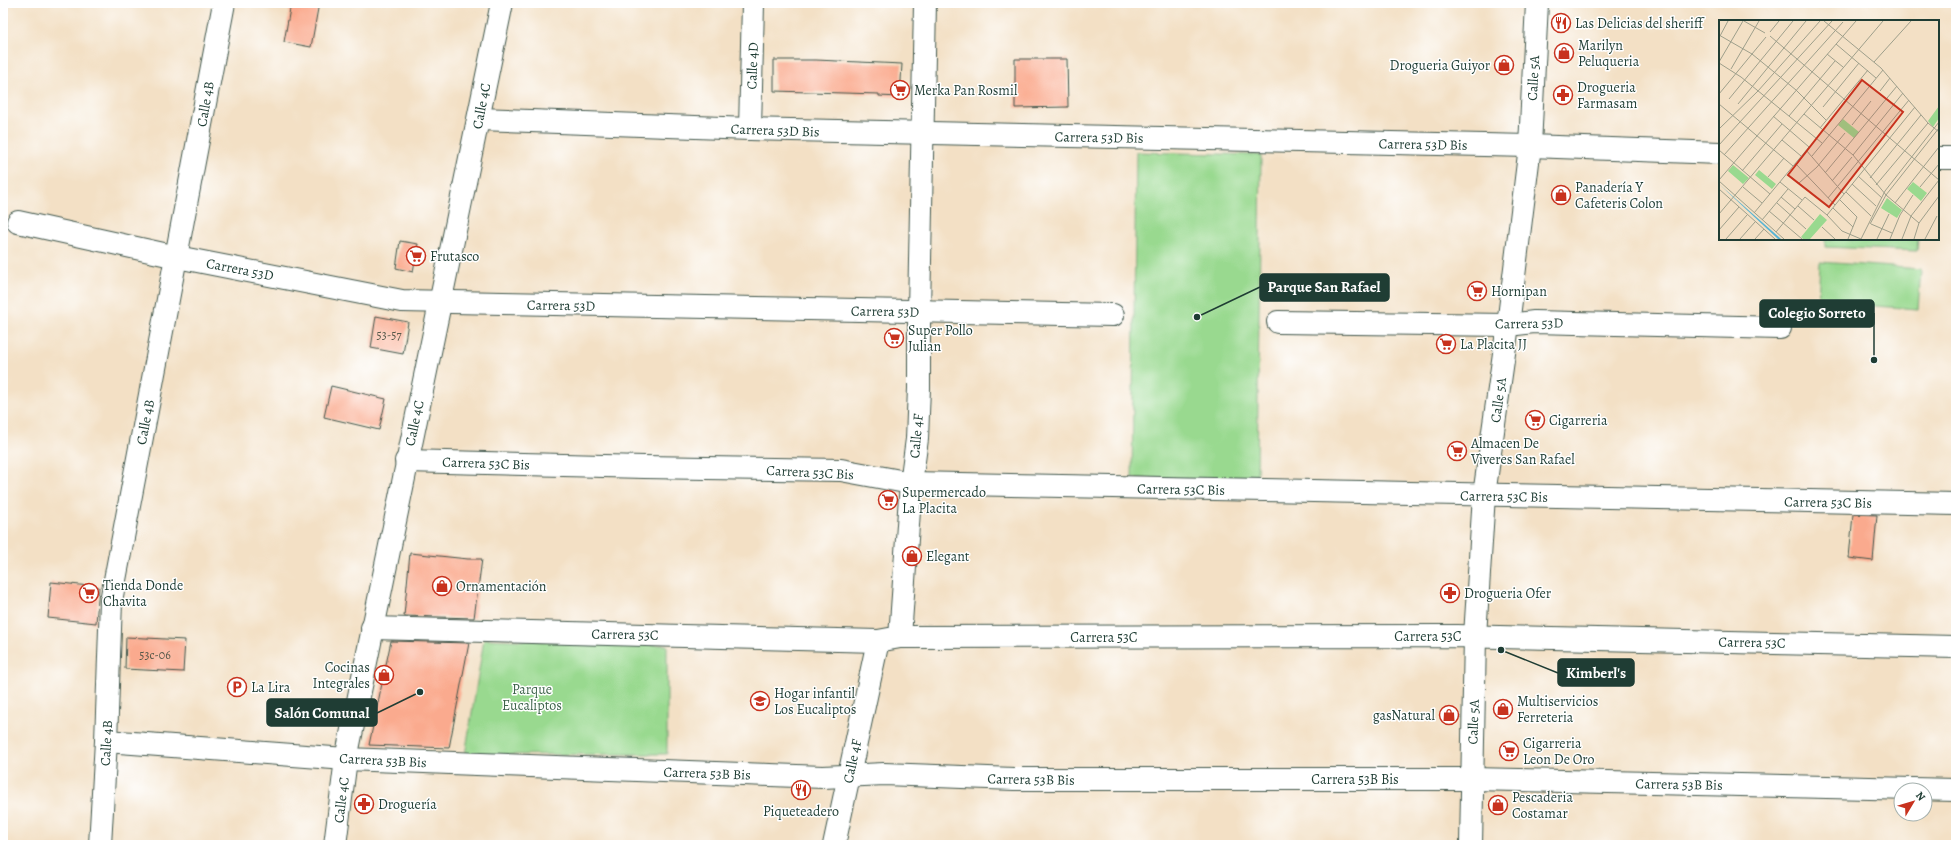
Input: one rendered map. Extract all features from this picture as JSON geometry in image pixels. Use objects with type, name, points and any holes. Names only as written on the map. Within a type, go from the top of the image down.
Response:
[{"type":"street","name":"Calle 4B","points":[[100,845],[106,741],[111,601],[224,3]]},
{"type":"street","name":"Calle 4C","points":[[335,845],[346,759],[406,461],[479,119],[502,3]]},
{"type":"street","name":"Calle 4D","points":[[750,129],[753,3]]},
{"type":"street","name":"Calle 4F","points":[[900,637],[911,484],[917,439],[925,3]]},
{"type":"street","name":"Calle 5A","points":[[1471,845],[1476,636],[1484,496],[1508,324],[1530,146],[1537,3]]},
{"type":"street","name":"Carrera 53D Bis","points":[[479,119],[922,134],[1530,146],[1719,154]]},
{"type":"street","points":[[1939,158],[1956,158]]},
{"type":"street","name":"Carrera 53D","points":[[18,222],[177,257],[402,301],[1113,315]]},
{"type":"street","name":"Carrera 53D","points":[[1278,322],[1508,324],[1534,322],[1780,328]]},
{"type":"street","name":"Carrera 53C Bis","points":[[406,461],[841,470],[911,484],[1956,504]]},
{"type":"street","name":"Carrera 53C","points":[[372,628],[878,640]]},
{"type":"street","name":"Carrera 53C","points":[[900,637],[1476,636],[1956,647]]},
{"type":"street","points":[[878,640],[900,637]]},
{"type":"street","name":"Calle 4F","points":[[834,845],[878,640]]},
{"type":"street","name":"Carrera 53B Bis","points":[[106,741],[346,759],[823,777],[884,774],[1014,779],[1472,779],[1956,790]]},
{"type":"green space","points":[[1136,152],[1261,155],[1257,481],[1132,478]]},
{"type":"green space","points":[[1825,240],[1918,240],[1917,251],[1825,247]]},
{"type":"green space","points":[[1820,262],[1921,269],[1918,309],[1818,302]]},
{"type":"green space","name":"Parque Eucaliptos","points":[[484,639],[667,645],[667,754],[465,755]]},
{"type":"building","points":[[291,3],[319,3],[311,47],[284,42]]},
{"type":"building","points":[[1015,59],[1067,59],[1068,107],[1015,108]]},
{"type":"building","points":[[774,60],[816,60],[902,64],[900,97],[879,96],[879,94],[774,91]]},
{"type":"building","points":[[400,241],[418,244],[413,272],[396,268]]},
{"type":"building","points":[[376,316],[408,322],[403,354],[371,348]]},
{"type":"building","points":[[331,386],[386,399],[379,430],[324,417]]},
{"type":"building","points":[[1853,514],[1877,515],[1873,561],[1849,558]]},
{"type":"building","name":"Ornamentación","points":[[410,553],[482,559],[474,618],[404,616]]},
{"type":"building","points":[[51,582],[99,587],[96,623],[48,618]]},
{"type":"building","points":[[126,637],[185,640],[183,672],[125,669]]},
{"type":"building","points":[[391,641],[469,643],[449,748],[369,745]]},
{"type":"place","name":"Las Delicias del sheriff","points":[[1561,23]]},
{"type":"place","name":"Marilyn Peluqueria","points":[[1564,53]]},
{"type":"place","name":"Drogueria Guiyor","points":[[1504,65]]},
{"type":"place","name":"Merka Pan Rosmil","points":[[900,90]]},
{"type":"place","name":"Drogueria Farmasam","points":[[1563,95]]},
{"type":"place","name":"Panadería Y Cafeteris Colon","points":[[1561,195]]},
{"type":"place","name":"Frutasco","points":[[416,256]]},
{"type":"place","name":"Hornipan","points":[[1477,291]]},
{"type":"place","name":"Parque San Rafael","points":[[1197,317]]},
{"type":"place","name":"Super Pollo Julian","points":[[894,338]]},
{"type":"place","name":"La Placita JJ","points":[[1446,344]]},
{"type":"place","name":"Colegio Sorreto","points":[[1874,360]]},
{"type":"place","name":"Cigarreria","points":[[1535,420]]},
{"type":"place","name":"Almacen De Vìveres San Rafael","points":[[1457,451]]},
{"type":"place","name":"Supermercado La Placita","points":[[888,500]]},
{"type":"place","name":"Elegant","points":[[912,556]]},
{"type":"place","name":"Ornamentación","points":[[442,586]]},
{"type":"place","name":"Tienda Donde Chavita","points":[[89,593]]},
{"type":"place","name":"Drogueria Ofer","points":[[1450,593]]},
{"type":"place","name":"Kimberl's","points":[[1501,650]]},
{"type":"place","name":"Cocinas Integrales","points":[[384,675]]},
{"type":"place","name":"La Lira","points":[[237,687]]},
{"type":"place","name":"Salón Comunal","points":[[420,692]]},
{"type":"place","name":"Hogar infantil Los Eucaliptos","points":[[760,701]]},
{"type":"place","name":"Multiservicios Ferreteria","points":[[1503,709]]},
{"type":"place","name":"gasNatural","points":[[1449,715]]},
{"type":"place","name":"Cigarreria Leon De Oro","points":[[1509,751]]},
{"type":"place","name":"Piqueteadero","points":[[801,790]]},
{"type":"place","name":"Droguería","points":[[364,804]]},
{"type":"place","name":"Pescaderia Costamar","points":[[1498,805]]}]
